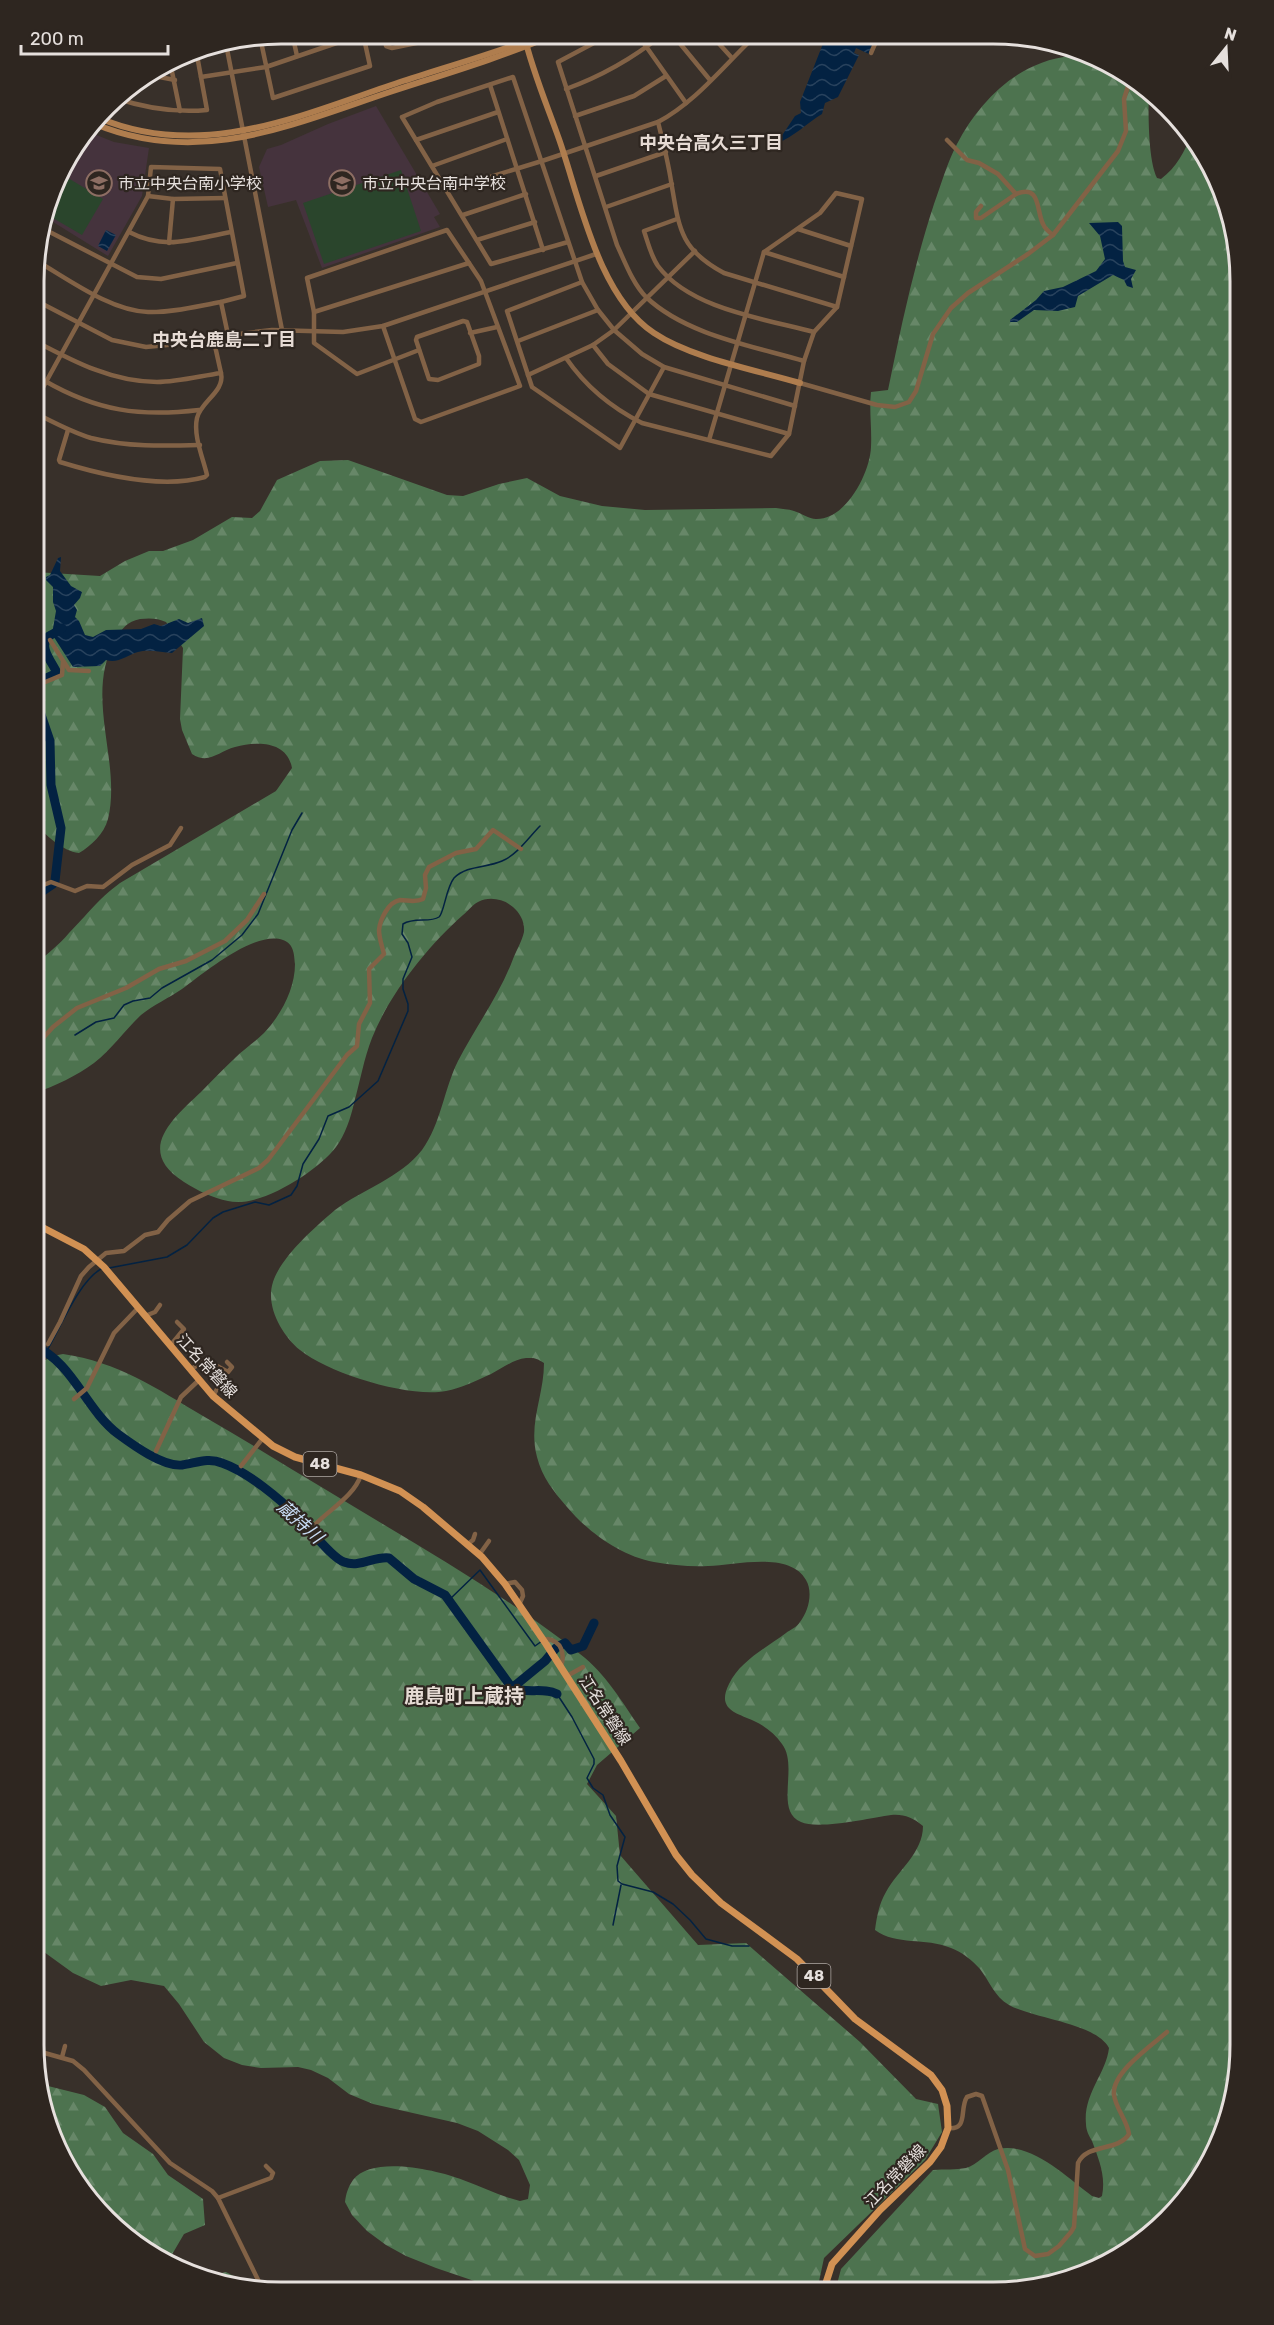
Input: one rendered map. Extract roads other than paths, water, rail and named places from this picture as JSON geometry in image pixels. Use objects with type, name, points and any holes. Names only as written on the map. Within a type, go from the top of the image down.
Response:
[{"type":"main road","name":"江名常磐線","points":[[44,1228],[77,1245],[97,1261],[213,1396],[273,1446],[295,1457],[361,1475],[400,1491],[468,1544],[505,1584],[552,1653],[621,1761],[676,1855],[692,1875],[721,1903],[797,1959],[855,2019],[931,2075],[942,2090],[947,2106],[948,2128],[941,2147],[930,2162],[880,2210],[831,2264],[826,2282]]},
{"type":"street","points":[[261,44],[273,98],[370,66],[365,44]]},
{"type":"street","points":[[294,44],[297,56]]},
{"type":"street","points":[[201,77],[266,67],[333,44]]},
{"type":"street","points":[[386,44],[392,48],[411,44]]},
{"type":"street","points":[[101,126],[129,135],[167,142],[213,142],[287,126],[514,44]]},
{"type":"street","points":[[526,44],[596,254],[611,284],[631,312],[652,332],[688,351],[877,405],[895,407],[909,402],[916,391],[933,334],[951,308],[968,293],[1053,235],[1107,166],[1123,141],[1126,131],[1124,99],[1128,86]]},
{"type":"street","points":[[592,44],[558,62],[617,245],[628,269],[647,298],[693,328],[804,361]]},
{"type":"street","points":[[645,44],[686,103]]},
{"type":"street","points":[[566,89],[610,71],[651,44]]},
{"type":"street","points":[[680,44],[710,80]]},
{"type":"street","points":[[719,44],[732,58]]},
{"type":"street","points":[[447,189],[542,161],[658,122],[675,113],[747,44]]},
{"type":"street","points":[[871,53],[875,44]]},
{"type":"street","points":[[227,50],[282,330]]},
{"type":"street","points":[[125,101],[142,106],[180,111],[207,110],[198,59]]},
{"type":"street","points":[[172,70],[180,111]]},
{"type":"street","points":[[575,116],[634,96],[666,76]]},
{"type":"street","points":[[159,77],[174,80]]},
{"type":"street","points":[[568,242],[491,264],[402,117],[437,102],[513,77],[582,282],[598,310],[614,330],[642,354],[664,367],[795,406]]},
{"type":"street","points":[[490,86],[543,250]]},
{"type":"street","points":[[416,140],[498,112]]},
{"type":"street","points":[[106,120],[130,129],[183,137],[244,135]]},
{"type":"street","points":[[658,122],[666,152],[677,219],[684,236],[695,251],[709,265],[724,273],[837,306]]},
{"type":"street","points":[[432,166],[507,139]]},
{"type":"street","points":[[946,140],[967,160],[979,163],[998,174],[1016,194]]},
{"type":"street","points":[[596,176],[666,152]]},
{"type":"street","points":[[44,265],[94,294],[124,308],[145,312],[168,311],[244,296],[220,169],[151,167],[148,196],[109,264],[94,294],[78,324],[45,381],[68,394],[91,403],[122,411],[176,413],[199,411]]},
{"type":"street","points":[[606,207],[672,184]]},
{"type":"street","points":[[981,206],[975,214],[976,218],[981,218],[1016,194],[1027,191],[1034,196],[1042,223],[1053,235]]},
{"type":"street","points":[[567,358],[588,387],[635,420],[709,440],[771,456],[789,434],[804,361],[814,332],[837,306],[862,199],[836,193],[820,213],[764,252],[709,440]]},
{"type":"street","points":[[463,215],[526,194]]},
{"type":"street","points":[[148,196],[172,199],[225,198]]},
{"type":"street","points":[[169,243],[172,199]]},
{"type":"street","points":[[677,219],[644,231],[658,265],[683,290],[746,314],[814,332]]},
{"type":"street","points":[[477,240],[535,222]]},
{"type":"street","points":[[798,229],[851,246]]},
{"type":"street","points":[[383,326],[395,359],[415,419],[421,422],[520,386],[481,281],[447,230],[307,278],[314,312],[312,331],[314,344],[357,374],[395,359],[419,350]]},
{"type":"street","points":[[49,232],[128,274],[149,279],[237,263]]},
{"type":"street","points":[[129,232],[149,241],[169,243],[231,232]]},
{"type":"street","points":[[528,375],[593,345],[614,330],[695,251]]},
{"type":"street","points":[[764,252],[844,277]]},
{"type":"street","points":[[44,305],[78,324],[121,343],[146,347],[282,330],[343,332],[383,326],[596,254]]},
{"type":"street","points":[[314,312],[469,263]]},
{"type":"street","points":[[582,282],[507,311],[532,387],[620,448],[664,367]]},
{"type":"street","points":[[221,302],[228,336]]},
{"type":"street","points":[[518,341],[598,310]]},
{"type":"street","points":[[458,322],[467,322],[479,356],[479,364],[438,380],[429,379],[419,350],[416,340],[419,335],[458,322]]},
{"type":"street","points":[[470,333],[497,327]]},
{"type":"street","points":[[68,430],[60,462],[84,470],[143,480],[205,477],[207,475],[195,427],[199,411],[212,397],[220,383],[221,373],[213,338]]},
{"type":"street","points":[[44,345],[112,376],[135,380],[158,382],[221,373]]},
{"type":"street","points":[[593,345],[608,364],[649,394],[789,434]]},
{"type":"street","points":[[44,418],[68,430],[92,438],[134,445],[200,445]]},
{"type":"street","points":[[50,640],[72,671],[89,671]]},
{"type":"street","points":[[44,683],[62,675],[62,659]]},
{"type":"street","points":[[44,885],[51,882],[75,891],[87,886],[103,887],[132,865],[170,845],[182,828]]},
{"type":"street","points":[[48,1344],[81,1276],[106,1253],[124,1251],[141,1237],[158,1232],[190,1201],[264,1164],[347,1055],[357,1046],[359,1024],[370,1003],[369,969],[384,954],[380,933],[382,920],[388,909],[397,901],[418,902],[423,899],[426,894],[425,875],[429,867],[456,853],[476,849],[493,830],[521,849]]},
{"type":"street","points":[[44,1037],[77,1008],[126,988],[152,971],[195,957],[225,941],[248,920],[264,894]]},
{"type":"street","points":[[146,1316],[155,1312],[160,1305]]},
{"type":"street","points":[[74,1399],[87,1388],[114,1333],[138,1308]]},
{"type":"street","points":[[170,1346],[184,1329],[177,1322]]},
{"type":"street","points":[[191,1369],[203,1362]]},
{"type":"street","points":[[213,1396],[221,1382],[215,1367],[218,1366],[228,1371],[232,1367],[227,1362]]},
{"type":"street","points":[[156,1451],[181,1397],[199,1380]]},
{"type":"street","points":[[241,1466],[263,1438]]},
{"type":"street","points":[[309,1531],[345,1498],[361,1475]]},
{"type":"street","points":[[468,1544],[473,1540],[475,1534]]},
{"type":"street","points":[[479,1555],[489,1541]]},
{"type":"street","points":[[543,1640],[554,1640],[560,1646],[564,1656],[561,1667]]},
{"type":"street","points":[[567,1676],[583,1667]]},
{"type":"street","points":[[948,2128],[957,2127],[963,2121],[963,2106],[967,2097],[976,2094],[982,2096],[1006,2162],[1025,2249],[1035,2256],[1045,2255],[1059,2246],[1074,2227],[1080,2158],[1124,2141],[1129,2134],[1128,2125],[1114,2095],[1117,2082],[1132,2060],[1167,2032]]},
{"type":"street","points":[[62,2057],[65,2046]]},
{"type":"street","points":[[44,2052],[73,2061],[84,2070],[170,2163],[212,2191],[218,2198],[258,2280]]},
{"type":"street","points":[[218,2198],[272,2178],[273,2173],[266,2166]]},
{"type":"water","points":[[823,44],[873,44],[869,54],[856,48],[854,53],[859,55],[838,97],[825,103],[822,114],[795,134],[777,143],[795,116],[801,113],[800,102]]},
{"type":"water","points":[[1118,222],[1122,226],[1125,267],[1136,270],[1131,279],[1133,288],[1127,286],[1124,280],[1113,275],[1078,296],[1075,307],[1058,311],[1034,310],[1017,322],[1010,322],[1044,291],[1063,287],[1096,271],[1105,259],[1100,236],[1089,223]]},
{"type":"water","points":[[106,230],[116,235],[107,251],[98,246]]},
{"type":"water","points":[[61,557],[60,571],[71,586],[82,592],[74,605],[77,610],[75,617],[85,635],[93,637],[106,630],[141,629],[154,624],[161,626],[179,619],[188,623],[202,618],[204,626],[172,653],[142,651],[118,660],[106,660],[100,666],[73,667],[52,634],[56,611],[53,602],[53,587],[46,580],[58,558]]},
{"type":"waterway","points":[[44,679],[57,673],[45,649],[46,640],[62,628]]},
{"type":"waterway","points":[[44,723],[50,741],[51,785],[61,828],[55,881]]},
{"type":"waterway","points":[[75,1035],[96,1022],[114,1018],[124,1005],[150,998],[162,988],[212,960],[242,935],[258,914],[292,830],[302,813]]},
{"type":"waterway","points":[[109,1268],[167,1257],[187,1245],[213,1218],[223,1212],[255,1202],[269,1205],[291,1195],[297,1186],[303,1164],[319,1139],[328,1116],[349,1107],[378,1081],[408,1011],[403,979],[412,957],[408,943],[402,934],[403,924],[439,917],[454,878],[465,871],[507,858],[518,850],[540,826]]},
{"type":"waterway","points":[[44,890],[53,884]]},
{"type":"waterway","points":[[46,1352],[70,1306],[85,1284],[101,1269]]},
{"type":"waterway","name":"蔵持川","points":[[44,1351],[69,1374],[107,1424],[132,1444],[174,1465],[212,1460],[232,1467],[283,1503],[327,1549],[344,1562],[356,1564],[389,1558],[414,1579],[445,1595],[512,1688],[557,1694]]},
{"type":"waterway","points":[[449,1600],[480,1570],[535,1646],[542,1641]]},
{"type":"waterway","points":[[512,1688],[545,1661],[556,1648],[565,1643],[571,1650],[583,1646],[594,1623]]},
{"type":"waterway","points":[[557,1642],[565,1643]]},
{"type":"waterway","points":[[557,1694],[594,1759],[587,1778],[593,1788],[603,1795],[610,1815],[625,1837],[617,1866],[618,1881],[653,1892],[673,1904],[706,1939],[732,1946],[749,1946]]},
{"type":"waterway","points":[[613,1925],[621,1885]]},
{"type":"place","name":"市立中央台南小学校","points":[[99,183]]},
{"type":"place","name":"市立中央台南中学校","points":[[342,183]]},
{"type":"district","name":"中央台高久三丁目","points":[[711,143]]},
{"type":"district","name":"中央台鹿島二丁目","points":[[224,340]]},
{"type":"district","name":"鹿島町上蔵持","points":[[464,1696]]}]
